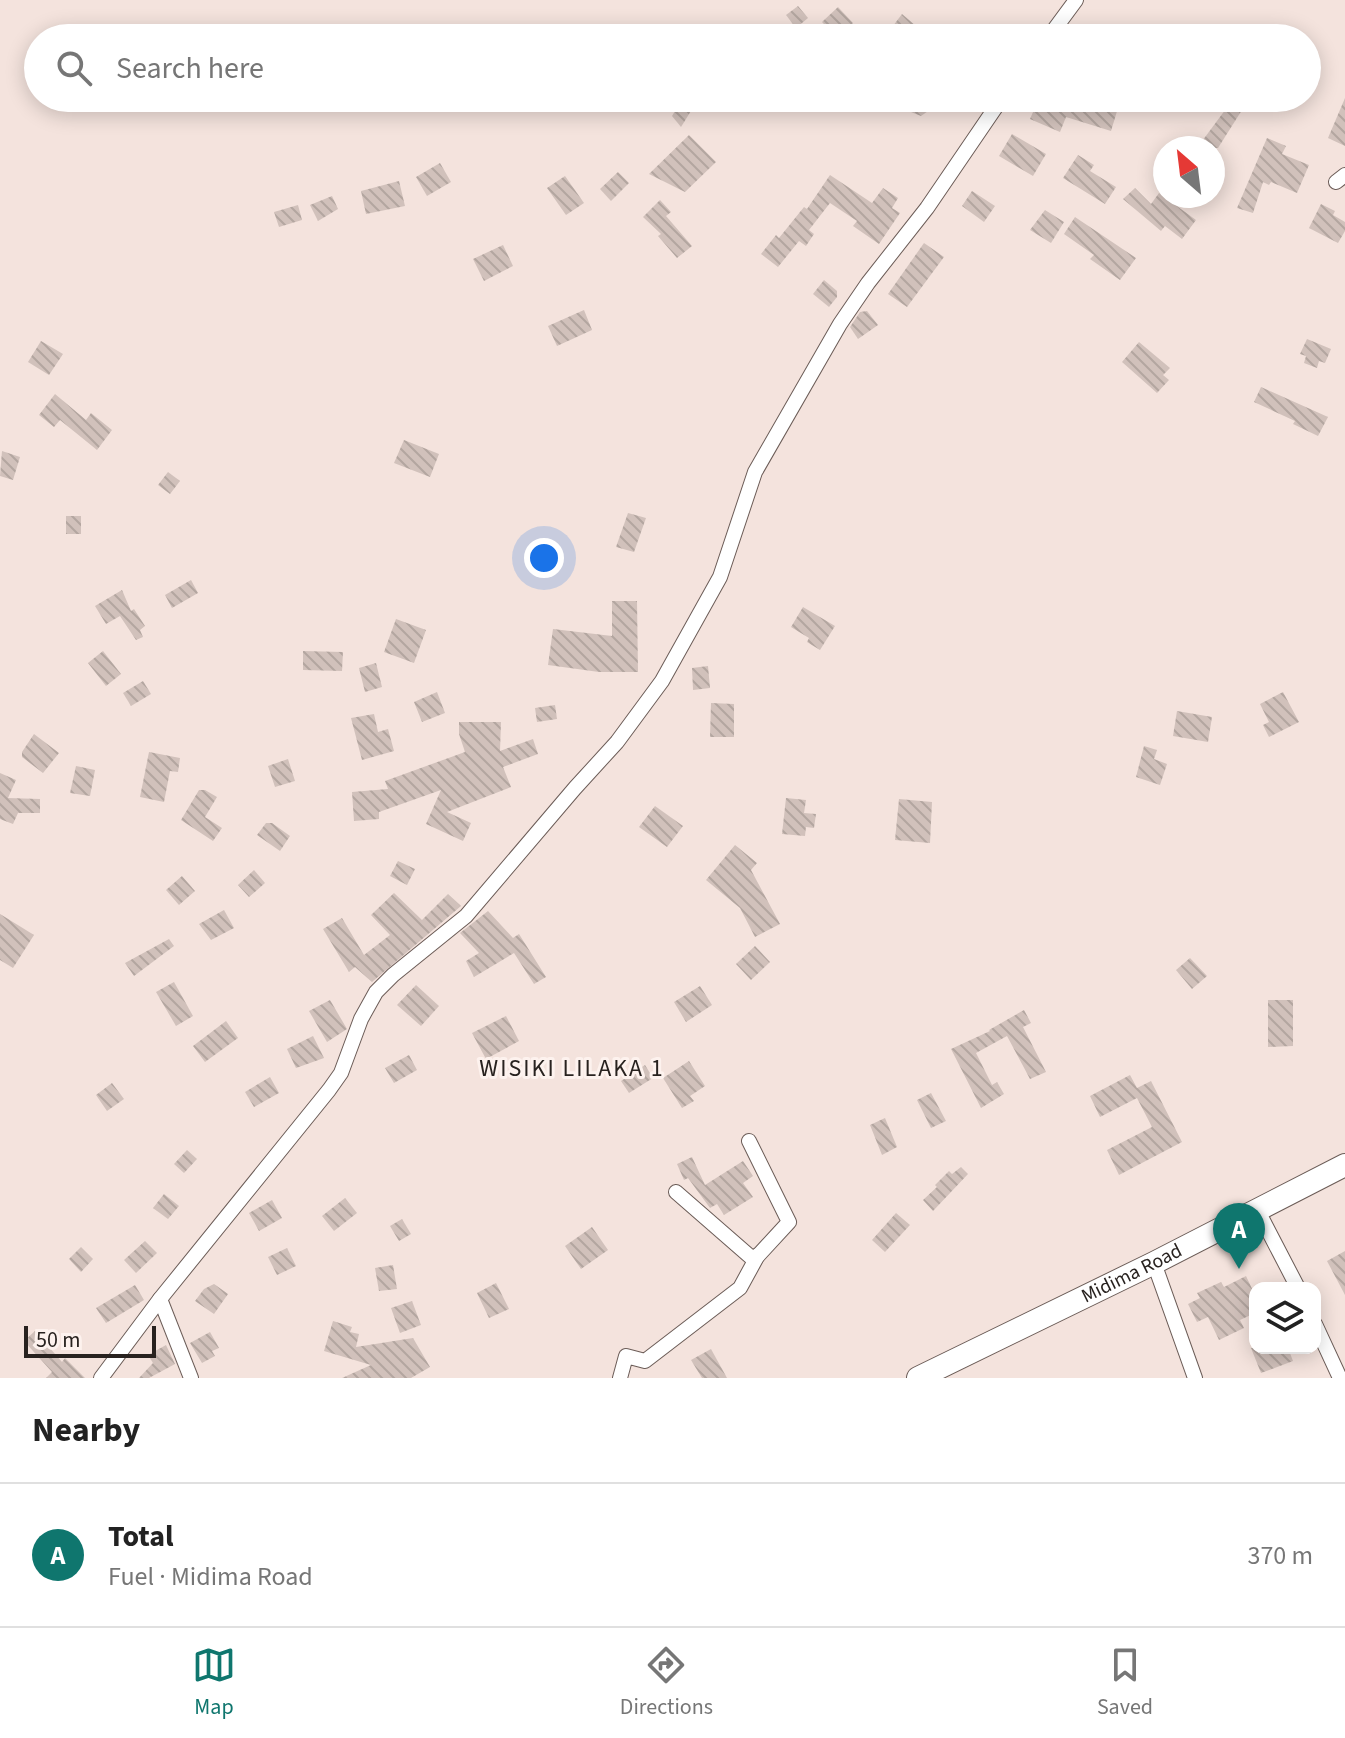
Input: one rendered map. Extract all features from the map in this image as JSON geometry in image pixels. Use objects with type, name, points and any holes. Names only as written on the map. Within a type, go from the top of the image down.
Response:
[{"type":"main road","name":"Midima Road","points":[[918,1378],[1154,1263],[1345,1165]]},
{"type":"street","points":[[1058,24],[1076,0]]},
{"type":"street","points":[[101,1378],[160,1299],[329,1090],[341,1073],[361,1019],[376,992],[466,916],[643,709],[705,607],[720,577],[755,472],[840,324],[927,208],[992,112]]},
{"type":"street","points":[[676,1192],[754,1260],[789,1222],[749,1141]]},
{"type":"street","points":[[1258,1211],[1295,1282]]},
{"type":"street","points":[[620,1378],[626,1356],[645,1361],[740,1288],[758,1255]]},
{"type":"street","points":[[1154,1263],[1195,1378]]},
{"type":"street","points":[[160,1299],[191,1378]]},
{"type":"street","points":[[1321,1337],[1340,1378]]},
{"type":"building","points":[[798,6],[808,18],[801,24],[793,24],[786,15]]},
{"type":"building","points":[[838,7],[853,23],[824,24],[822,22]]},
{"type":"building","points":[[902,14],[914,24],[894,24]]},
{"type":"building","points":[[1345,98],[1345,146],[1328,138]]},
{"type":"building","points":[[674,112],[690,112],[681,127],[672,116]]},
{"type":"building","points":[[1033,112],[1117,112],[1111,131],[1066,117],[1060,132],[1030,119]]},
{"type":"building","points":[[1224,112],[1241,112],[1225,137],[1206,136]]},
{"type":"building","points":[[1012,134],[1046,154],[1033,176],[999,156]]},
{"type":"building","points":[[689,135],[716,162],[685,192],[649,174]]},
{"type":"building","points":[[1267,138],[1286,146],[1282,154],[1309,165],[1297,193],[1271,182],[1269,185],[1263,182],[1253,213],[1237,208]]},
{"type":"building","points":[[1078,155],[1094,165],[1090,171],[1116,187],[1105,204],[1063,178]]},
{"type":"building","points":[[440,163],[451,182],[427,196],[416,177]]},
{"type":"building","points":[[618,172],[629,183],[611,201],[600,189]]},
{"type":"building","points":[[830,175],[872,203],[883,188],[898,198],[892,208],[900,213],[879,244],[853,226],[857,221],[830,203],[809,230],[814,234],[806,246],[799,241],[778,267],[761,254],[776,235],[779,238],[804,207],[807,209]]},
{"type":"building","points":[[565,176],[584,203],[566,215],[547,188]]},
{"type":"building","points":[[399,181],[405,206],[366,214],[361,191]]},
{"type":"building","points":[[1135,188],[1151,204],[1153,201],[1153,208],[1180,208],[1196,220],[1182,239],[1165,226],[1161,231],[1123,199]]},
{"type":"building","points":[[972,191],[995,206],[984,222],[962,206]]},
{"type":"building","points":[[332,196],[338,209],[318,221],[310,205]]},
{"type":"building","points":[[660,200],[671,212],[666,216],[692,246],[677,258],[658,236],[661,234],[643,217]]},
{"type":"building","points":[[1321,204],[1335,211],[1333,215],[1345,222],[1345,231],[1338,243],[1309,228]]},
{"type":"building","points":[[298,205],[302,220],[279,227],[274,212]]},
{"type":"building","points":[[1045,210],[1064,222],[1051,243],[1030,230]]},
{"type":"building","points":[[1075,217],[1136,258],[1120,280],[1090,259],[1094,255],[1064,234]]},
{"type":"building","points":[[924,243],[944,257],[907,307],[888,294]]},
{"type":"building","points":[[503,245],[513,266],[484,281],[473,259]]},
{"type":"building","points":[[824,280],[837,291],[837,297],[829,307],[813,294]]},
{"type":"building","points":[[584,310],[592,330],[557,346],[548,326]]},
{"type":"building","points":[[867,311],[878,325],[858,339],[850,327],[860,312]]},
{"type":"building","points":[[1307,339],[1331,349],[1325,363],[1319,361],[1317,368],[1304,363],[1306,356],[1300,354]]},
{"type":"building","points":[[41,341],[63,354],[49,375],[28,362]]},
{"type":"building","points":[[1139,342],[1170,368],[1163,375],[1169,380],[1157,393],[1122,362]]},
{"type":"building","points":[[1261,387],[1328,417],[1318,436],[1293,424],[1295,421],[1254,402]]},
{"type":"building","points":[[55,394],[86,420],[91,413],[112,430],[97,450],[60,420],[54,427],[39,415]]},
{"type":"building","points":[[404,440],[439,454],[430,477],[394,463]]},
{"type":"building","points":[[2,451],[20,457],[13,480],[0,476]]},
{"type":"building","points":[[168,472],[180,481],[170,494],[158,485]]},
{"type":"building","points":[[628,513],[646,518],[634,552],[616,547]]},
{"type":"building","points":[[66,516],[81,516],[81,534],[66,534]]},
{"type":"building","points":[[191,580],[198,593],[172,608],[165,595]]},
{"type":"building","points":[[122,590],[131,611],[134,609],[145,626],[140,630],[143,637],[136,640],[120,616],[106,624],[95,606]]},
{"type":"building","points":[[612,601],[637,601],[638,672],[599,672],[548,665],[553,629],[612,636]]},
{"type":"building","points":[[803,607],[835,626],[820,650],[807,642],[809,638],[791,627]]},
{"type":"building","points":[[396,619],[426,630],[414,663],[384,652]]},
{"type":"building","points":[[103,651],[121,674],[106,686],[88,663]]},
{"type":"building","points":[[303,651],[343,652],[342,671],[303,670]]},
{"type":"building","points":[[376,663],[382,687],[365,692],[359,668]]},
{"type":"building","points":[[708,666],[710,688],[693,690],[692,668]]},
{"type":"building","points":[[143,681],[151,694],[131,706],[123,693]]},
{"type":"building","points":[[437,692],[445,713],[422,722],[414,702]]},
{"type":"building","points":[[1283,692],[1299,722],[1269,737],[1263,725],[1269,722],[1260,704]]},
{"type":"building","points":[[711,703],[734,704],[734,737],[710,737]]},
{"type":"building","points":[[555,705],[557,719],[537,722],[535,708]]},
{"type":"building","points":[[1177,711],[1212,717],[1208,742],[1173,736]]},
{"type":"building","points":[[374,714],[378,732],[388,729],[394,751],[362,760],[351,718]]},
{"type":"building","points":[[459,722],[501,722],[500,751],[533,739],[538,754],[503,767],[511,787],[447,812],[471,823],[463,841],[426,824],[441,790],[379,812],[379,819],[354,821],[352,792],[388,789],[385,781],[465,752]]},
{"type":"building","points":[[34,734],[59,753],[43,773],[22,757]]},
{"type":"building","points":[[1144,746],[1157,750],[1154,759],[1167,764],[1160,785],[1136,777]]},
{"type":"building","points":[[149,752],[180,758],[178,772],[170,771],[164,802],[140,797]]},
{"type":"building","points":[[288,759],[295,781],[275,787],[268,766]]},
{"type":"building","points":[[76,766],[95,770],[90,796],[70,793]]},
{"type":"building","points":[[0,773],[16,780],[8,798],[40,799],[40,813],[18,813],[13,824],[0,819]]},
{"type":"building","points":[[199,790],[217,797],[205,817],[222,828],[213,841],[181,820]]},
{"type":"building","points":[[786,798],[806,800],[804,813],[816,814],[814,828],[806,827],[805,836],[782,834]]},
{"type":"building","points":[[899,799],[932,802],[930,843],[895,840]]},
{"type":"building","points":[[655,806],[683,826],[667,847],[639,827]]},
{"type":"building","points":[[266,823],[272,823],[290,836],[280,851],[257,835]]},
{"type":"building","points":[[735,845],[757,863],[751,870],[780,924],[755,937],[740,908],[706,880]]},
{"type":"building","points":[[398,861],[415,869],[407,885],[390,876]]},
{"type":"building","points":[[254,870],[265,883],[249,897],[238,885]]},
{"type":"building","points":[[182,876],[195,891],[179,905],[166,890]]},
{"type":"building","points":[[394,893],[422,920],[448,894],[461,906],[372,982],[355,967],[349,972],[323,929],[342,918],[364,955],[390,935],[371,915]]},
{"type":"building","points":[[224,910],[234,928],[211,940],[199,924]]},
{"type":"building","points":[[488,911],[513,938],[519,934],[546,977],[534,984],[514,953],[474,977],[466,961],[479,953],[460,933]]},
{"type":"building","points":[[0,914],[34,935],[13,968],[0,960]]},
{"type":"building","points":[[169,939],[174,946],[134,976],[125,963]]},
{"type":"building","points":[[755,946],[770,962],[751,980],[736,964]]},
{"type":"building","points":[[1190,958],[1207,976],[1192,989],[1176,970]]},
{"type":"building","points":[[174,982],[193,1016],[176,1026],[156,992]]},
{"type":"building","points":[[416,985],[439,1006],[421,1026],[397,1005]]},
{"type":"building","points":[[700,986],[712,1005],[686,1022],[674,1002]]},
{"type":"building","points":[[330,1000],[347,1029],[327,1042],[309,1011]]},
{"type":"building","points":[[1268,1000],[1293,1000],[1293,1046],[1268,1047]]},
{"type":"building","points":[[1024,1010],[1031,1023],[1023,1027],[1046,1072],[1030,1079],[1007,1036],[976,1053],[992,1085],[997,1082],[1004,1094],[981,1108],[951,1049],[990,1031]]},
{"type":"building","points":[[506,1016],[519,1041],[486,1059],[472,1033]]},
{"type":"building","points":[[226,1021],[238,1038],[205,1062],[193,1046]]},
{"type":"building","points":[[313,1036],[324,1058],[296,1068],[287,1049]]},
{"type":"building","points":[[409,1055],[417,1070],[394,1083],[385,1068]]},
{"type":"building","points":[[689,1061],[705,1086],[690,1096],[694,1101],[682,1108],[663,1078]]},
{"type":"building","points":[[645,1065],[653,1078],[629,1093],[621,1081]]},
{"type":"building","points":[[1130,1075],[1137,1088],[1151,1081],[1182,1142],[1119,1175],[1107,1150],[1152,1127],[1137,1098],[1100,1117],[1090,1096]]},
{"type":"building","points":[[270,1077],[279,1093],[254,1107],[245,1092]]},
{"type":"building","points":[[112,1083],[124,1099],[107,1111],[96,1095]]},
{"type":"building","points":[[931,1093],[946,1121],[931,1128],[917,1100]]},
{"type":"building","points":[[885,1118],[897,1147],[882,1155],[870,1125]]},
{"type":"building","points":[[187,1150],[197,1159],[184,1173],[174,1164]]},
{"type":"building","points":[[692,1157],[705,1185],[743,1161],[753,1176],[743,1183],[753,1197],[724,1215],[717,1204],[710,1208],[688,1178],[684,1180],[677,1164]]},
{"type":"building","points":[[961,1167],[968,1174],[933,1211],[923,1200],[949,1171],[952,1174]]},
{"type":"building","points":[[164,1194],[179,1206],[168,1219],[153,1208]]},
{"type":"building","points":[[345,1198],[357,1213],[334,1231],[322,1216]]},
{"type":"building","points":[[272,1200],[282,1218],[259,1231],[249,1213]]},
{"type":"building","points":[[896,1213],[910,1225],[885,1252],[872,1240]]},
{"type":"building","points":[[402,1219],[411,1234],[399,1241],[390,1226]]},
{"type":"building","points":[[592,1227],[608,1250],[581,1269],[565,1246]]},
{"type":"building","points":[[145,1241],[157,1253],[136,1273],[124,1260]]},
{"type":"building","points":[[81,1247],[93,1259],[81,1272],[69,1259]]},
{"type":"building","points":[[287,1248],[296,1266],[277,1275],[268,1257]]},
{"type":"building","points":[[1345,1251],[1345,1295],[1327,1261]]},
{"type":"building","points":[[393,1265],[397,1289],[379,1291],[375,1268]]},
{"type":"building","points":[[1246,1276],[1249,1282],[1249,1316],[1240,1320],[1244,1328],[1219,1340],[1208,1317],[1197,1322],[1188,1304],[1200,1298],[1197,1293],[1221,1282],[1224,1287]]},
{"type":"building","points":[[496,1283],[509,1309],[489,1318],[477,1293]]},
{"type":"building","points":[[214,1284],[228,1294],[214,1314],[195,1301],[204,1289]]},
{"type":"building","points":[[135,1285],[144,1300],[106,1323],[96,1308]]},
{"type":"building","points":[[412,1301],[421,1325],[400,1333],[391,1308]]},
{"type":"building","points":[[333,1321],[352,1327],[350,1332],[359,1334],[356,1347],[413,1338],[430,1367],[411,1378],[342,1378],[371,1365],[324,1351]]},
{"type":"building","points":[[35,1331],[62,1362],[65,1358],[85,1378],[46,1378],[52,1372],[24,1341]]},
{"type":"building","points":[[210,1332],[219,1348],[212,1351],[215,1356],[202,1363],[190,1343]]},
{"type":"building","points":[[166,1345],[175,1364],[149,1378],[139,1378],[153,1363],[148,1355]]},
{"type":"building","points":[[711,1349],[727,1378],[702,1378],[691,1360]]},
{"type":"building","points":[[1253,1354],[1290,1354],[1293,1361],[1261,1373]]},
{"type":"place","name":"Total","points":[[1239,1269]]},
{"type":"district","name":"WISIKI LILAKA 1","points":[[572,1068]]}]
